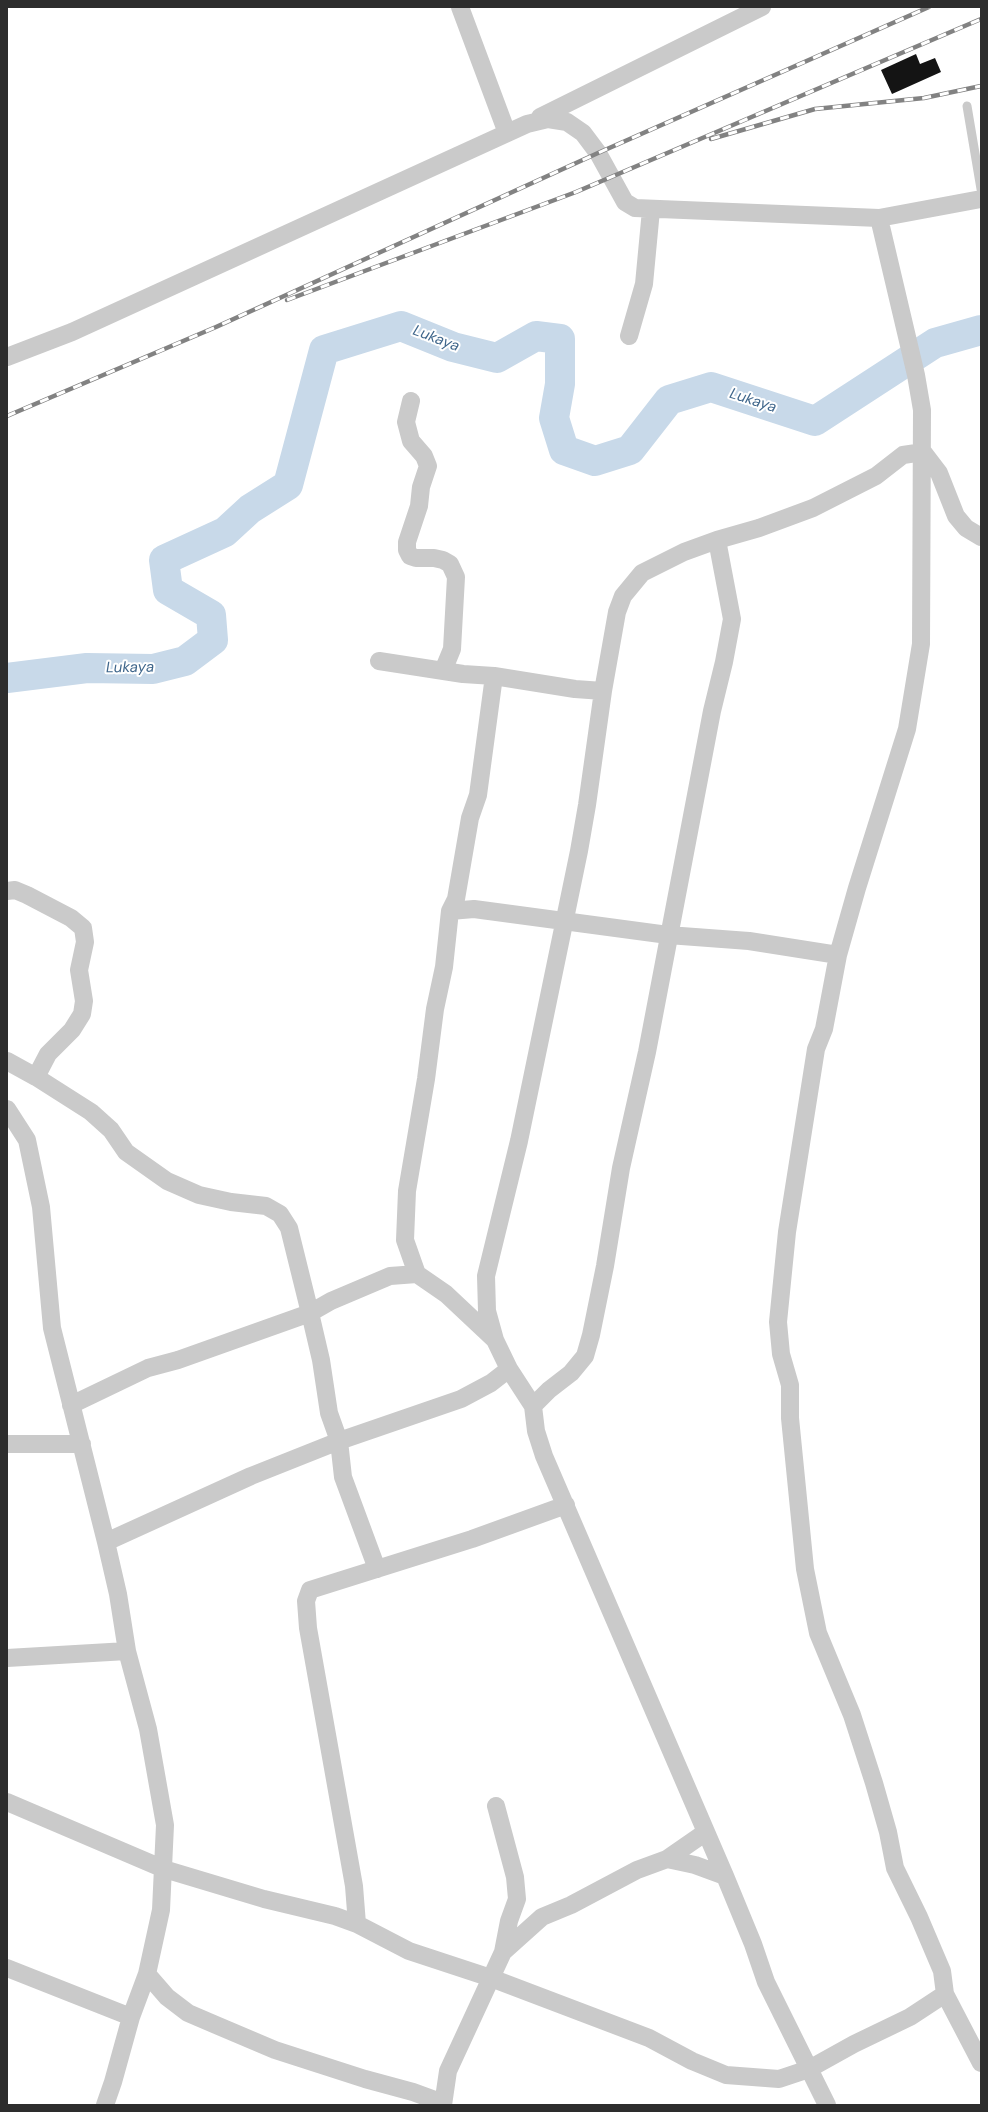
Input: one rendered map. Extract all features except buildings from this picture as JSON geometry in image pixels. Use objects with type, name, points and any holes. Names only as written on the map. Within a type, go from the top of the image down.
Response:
[{"type":"street","points":[[460,7],[506,133]]},
{"type":"street","points":[[7,357],[72,332],[527,124],[762,7]]},
{"type":"street","points":[[527,124],[548,119],[559,120],[576,127],[583,133],[598,153],[625,202],[635,208],[651,210],[879,218],[981,200]]},
{"type":"street","points":[[629,336],[644,284],[651,210]]},
{"type":"street","points":[[879,218],[916,375],[922,410],[921,644],[907,729],[856,888],[838,955],[824,1029],[816,1049],[787,1232],[778,1322],[781,1354],[790,1385],[790,1418],[805,1569],[818,1633],[852,1715],[888,1832],[895,1868],[919,1917],[942,1971],[945,1994],[981,2063]]},
{"type":"street","points":[[411,401],[406,422],[411,441],[424,456],[428,466],[421,487],[419,506],[407,542],[407,550],[410,556],[416,558],[434,558],[443,560],[450,564],[456,577],[452,649],[443,671]]},
{"type":"street","points":[[923,452],[939,473],[956,516],[966,528],[981,537]]},
{"type":"street","points":[[827,2105],[766,1982],[754,1944],[650,1706],[544,1456],[536,1431],[534,1406],[508,1369],[495,1340],[487,1311],[486,1276],[519,1141],[564,921],[587,805],[603,691],[617,612],[622,596],[642,573],[684,552],[717,540],[759,528],[813,508],[876,476],[903,455],[923,452]]},
{"type":"street","points":[[534,1406],[549,1390],[571,1373],[585,1356],[605,1266],[621,1168],[647,1052],[668,935],[732,619],[717,540]]},
{"type":"street","points":[[379,661],[443,671],[494,676],[574,689],[603,691]]},
{"type":"street","points":[[494,676],[478,795],[470,818],[456,899],[450,911],[444,967],[435,1009],[426,1079],[407,1191],[405,1240],[417,1274],[446,1294],[495,1340]]},
{"type":"street","points":[[7,891],[15,890],[28,895],[71,918],[83,928],[85,942],[79,970],[84,1001],[82,1014],[72,1030],[48,1054],[36,1077]]},
{"type":"street","points":[[450,911],[474,909],[668,935],[749,941],[838,955]]},
{"type":"street","points":[[7,1062],[36,1077],[91,1112],[111,1130],[126,1152],[167,1181],[199,1195],[231,1202],[266,1206],[280,1214],[289,1228],[322,1360],[329,1412],[339,1441],[343,1477],[377,1569]]},
{"type":"street","points":[[7,1109],[27,1140],[41,1207],[52,1328],[118,1594],[127,1651],[148,1730],[165,1825],[161,1910],[147,1974],[131,2017],[105,2105]]},
{"type":"street","points":[[71,1405],[148,1368],[193,1355],[310,1313],[331,1301],[390,1276],[417,1274]]},
{"type":"street","points":[[106,1542],[251,1476],[339,1441],[461,1399],[491,1383],[508,1369]]},
{"type":"street","points":[[7,1444],[82,1444]]},
{"type":"street","points":[[357,1924],[354,1886],[311,1643],[306,1601],[310,1590],[472,1539],[566,1505]]},
{"type":"street","points":[[7,1658],[127,1651]]},
{"type":"street","points":[[7,1802],[164,1869],[264,1899],[335,1916],[357,1924],[409,1951],[491,1978],[649,2038],[692,2061],[726,2075],[754,2079],[779,2079],[809,2069],[854,2044],[910,2017],[945,1994]]},
{"type":"street","points":[[147,1974],[173,2001],[188,2013],[275,2050],[365,2079],[414,2092],[443,2104],[448,2072],[503,1952],[509,1921],[517,1899],[515,1876],[496,1806]]},
{"type":"street","points":[[503,1952],[542,1917],[571,1905],[637,1870],[667,1859],[706,1832]]},
{"type":"street","points":[[667,1859],[695,1865],[725,1876]]},
{"type":"street","points":[[7,1968],[131,2017]]},
{"type":"lane","points":[[967,106],[981,189]]},
{"type":"waterway","name":"Lukaya","points":[[7,678],[87,668],[153,669],[185,661],[213,640],[211,615],[168,590],[164,560],[225,532],[250,509],[288,485],[324,350],[401,326],[453,347],[497,358],[536,336],[560,339],[560,384],[554,418],[564,450],[595,461],[630,450],[669,400],[711,387],[815,421],[935,343],[981,330]]},
{"type":"railway","points":[[7,416],[216,327],[598,153],[929,7]]},
{"type":"railway","points":[[287,300],[576,192],[981,19]]},
{"type":"railway","points":[[711,139],[815,109],[924,98],[981,86]]}]
